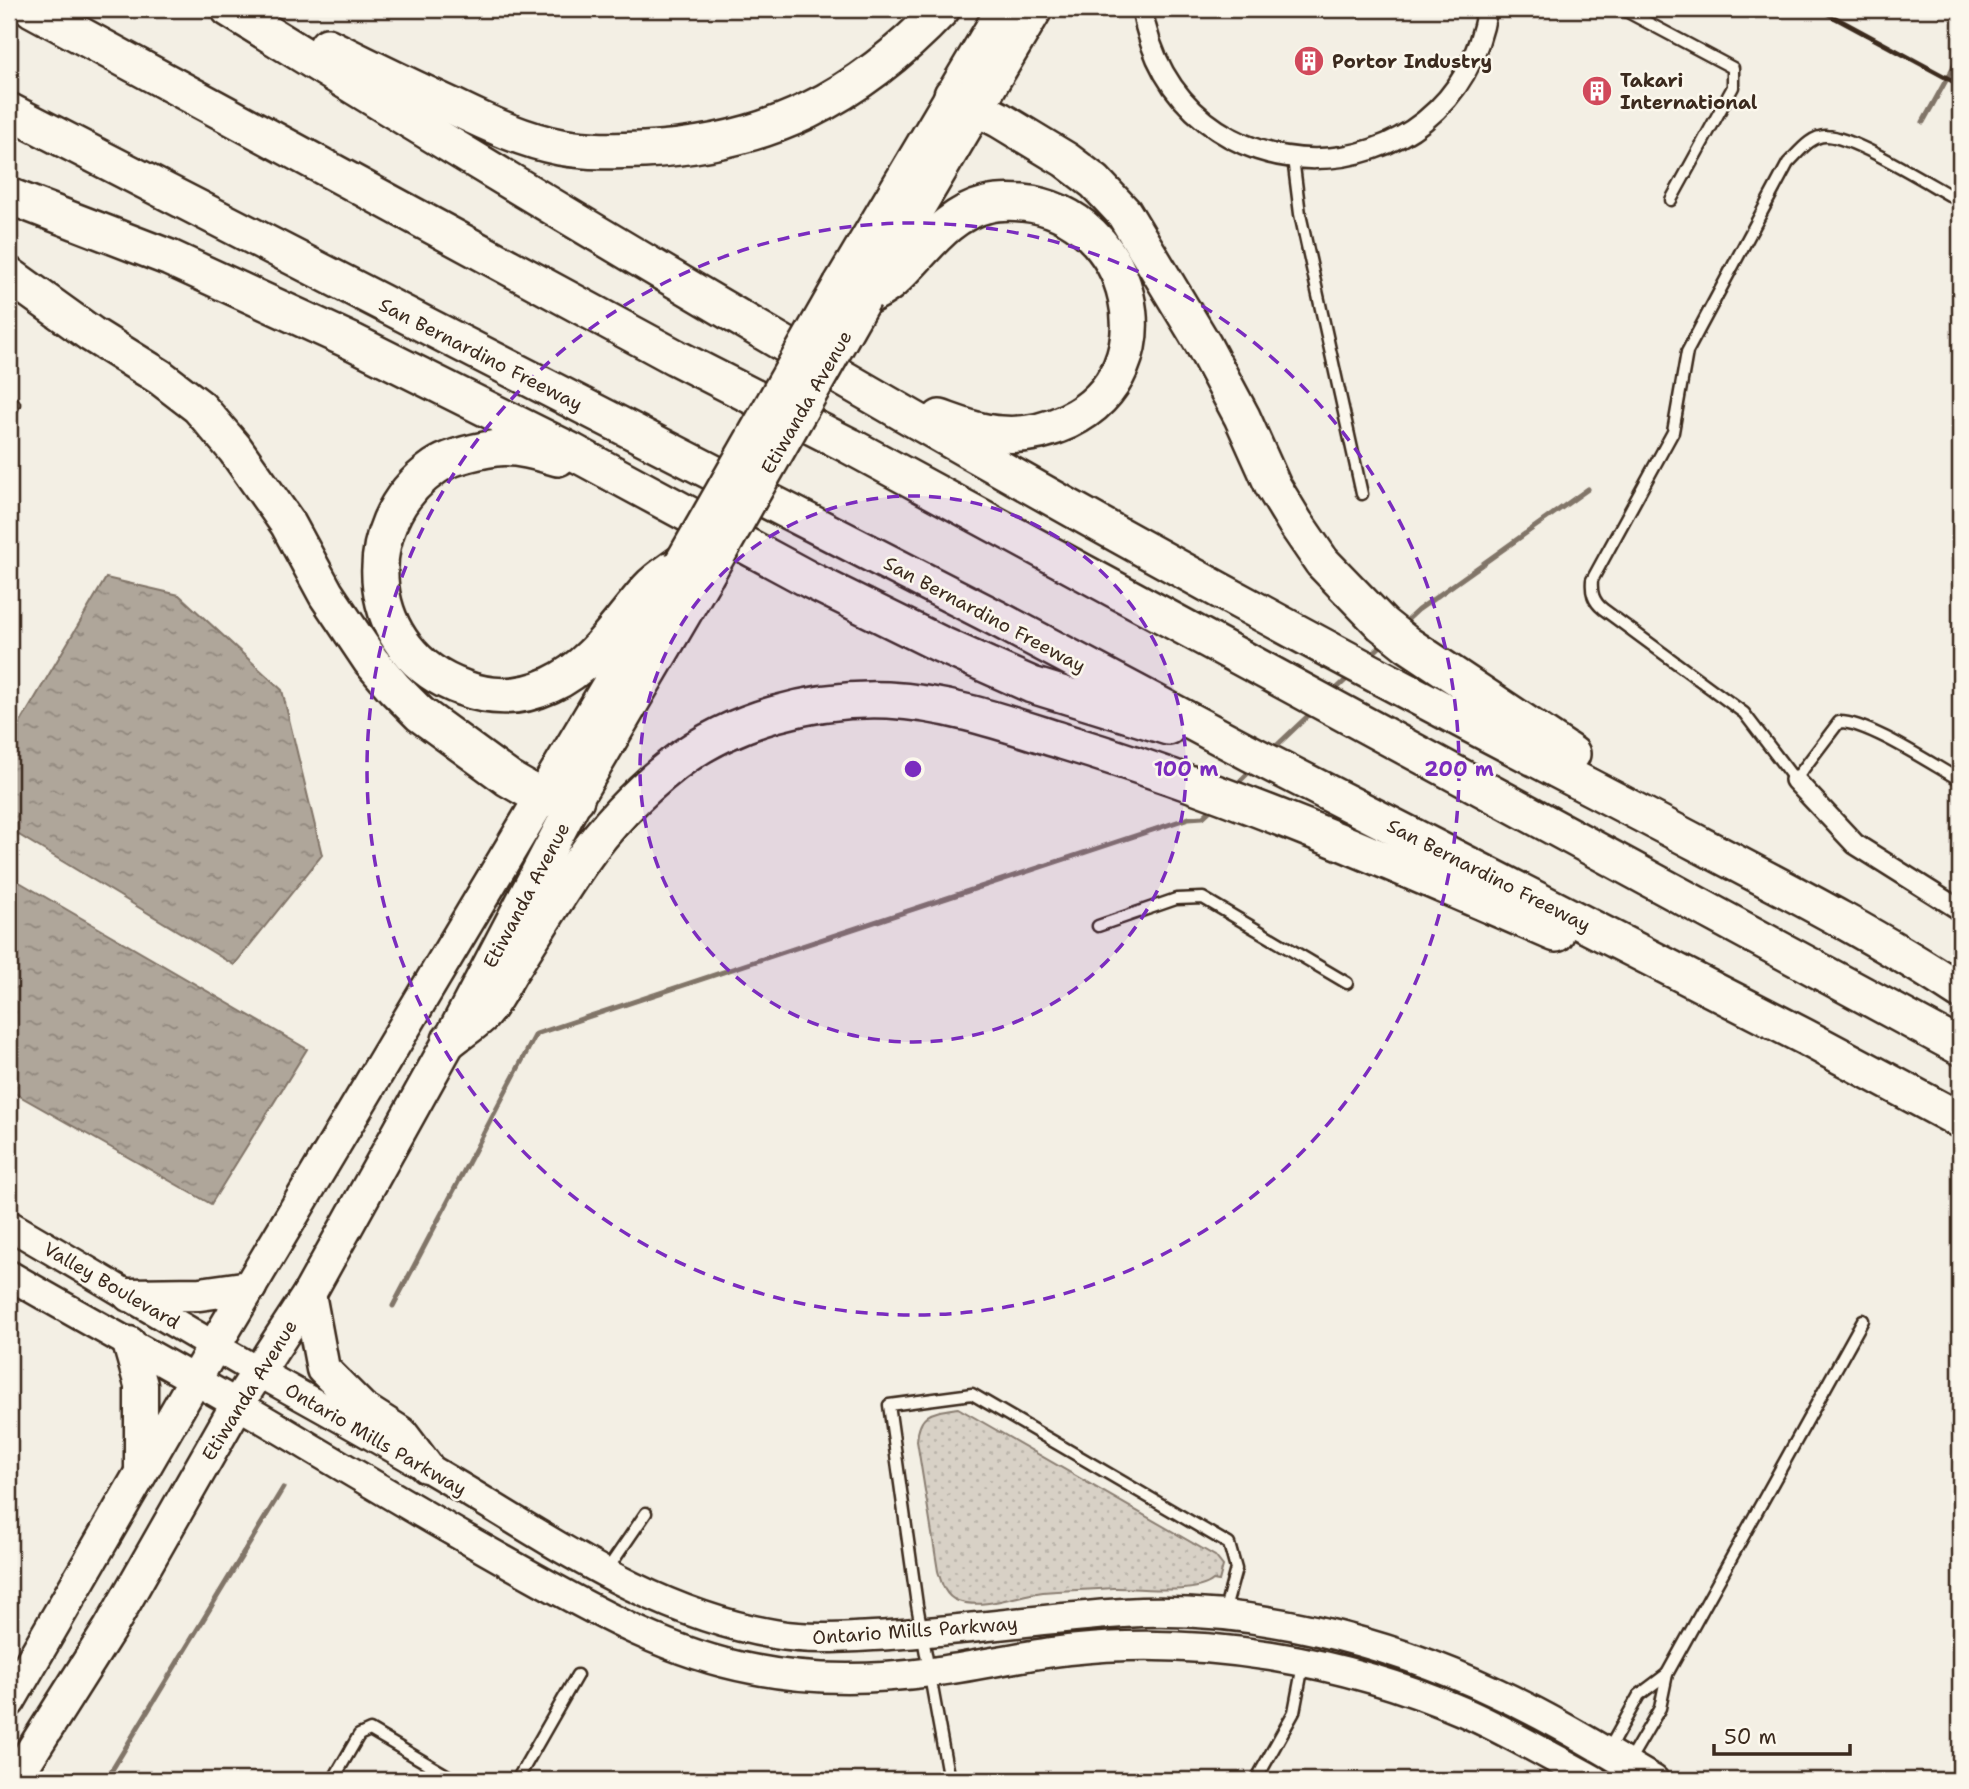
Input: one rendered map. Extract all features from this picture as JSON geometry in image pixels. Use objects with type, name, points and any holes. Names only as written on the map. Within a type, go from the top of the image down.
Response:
[{"type":"highway","points":[[32,9],[651,344],[850,446],[1960,1047]]},
{"type":"highway","points":[[229,9],[465,155],[832,372],[1144,550],[1755,873],[1947,982]]},
{"type":"highway","points":[[244,9],[261,13],[485,122],[558,147],[595,152],[677,148],[727,139],[772,126],[850,89],[912,41],[942,9]]},
{"type":"highway","points":[[965,101],[1066,160],[1095,182],[1124,213],[1203,344],[1242,417],[1273,486],[1296,524],[1322,562],[1395,634],[1598,771],[1825,899],[1910,951],[1947,982]]},
{"type":"highway","name":"San Bernardino Freeway","points":[[9,111],[1805,1037],[1960,1120]]},
{"type":"highway","points":[[9,196],[170,258],[272,304],[573,452],[810,580],[940,644],[1032,685],[1250,753]]},
{"type":"highway","points":[[832,372],[854,377],[936,417],[978,431],[1000,434],[1030,433],[1052,428],[1091,407],[1118,373],[1129,335],[1128,301],[1119,272],[1111,259],[1076,222],[1063,214],[1034,205],[985,205],[965,213],[945,228],[891,283],[853,291]]},
{"type":"highway","points":[[9,275],[200,407],[235,449],[288,524],[326,594],[371,661],[420,714],[496,770],[542,798],[576,799]]},
{"type":"highway","points":[[643,491],[567,460],[530,450],[498,448],[466,454],[437,465],[407,491],[395,508],[386,529],[379,573],[383,600],[391,623],[414,657],[445,681],[491,695],[528,693],[567,677],[591,657],[650,587],[694,569]]},
{"type":"highway","points":[[450,1040],[483,1014],[581,862],[624,808],[646,786],[677,762],[712,740],[746,725],[792,710],[840,702],[888,701],[941,707],[1000,722],[1096,751],[1246,804],[1331,836],[1763,1027],[1805,1037]]},
{"type":"main road","name":"Etiwanda Avenue","points":[[965,101],[1003,9]]},
{"type":"main road","name":"Etiwanda Avenue","points":[[14,1780],[103,1638],[238,1403],[309,1294],[450,1040],[694,569],[853,291],[965,101],[1037,9]]},
{"type":"main road","name":"Etiwanda Avenue","points":[[9,1701],[215,1345],[542,798],[694,569]]},
{"type":"main road","name":"Valley Boulevard","points":[[9,1224],[215,1345]]},
{"type":"main road","points":[[9,1275],[196,1380]]},
{"type":"main road","points":[[129,1295],[200,1294],[250,1287]]},
{"type":"main road","points":[[309,1294],[323,1369],[362,1408],[401,1433],[426,1466]]},
{"type":"main road","points":[[129,1343],[141,1385],[141,1474]]},
{"type":"main road","name":"Ontario Mills Parkway","points":[[215,1345],[426,1466],[604,1573],[649,1596],[700,1617],[774,1634],[843,1638],[1154,1612],[1223,1616],[1318,1632],[1390,1650],[1445,1670],[1499,1694],[1617,1766],[1654,1780]]},
{"type":"main road","name":"Ontario Mills Parkway","points":[[196,1380],[458,1535],[617,1622],[690,1653],[749,1669],[821,1678],[930,1672],[1069,1650],[1108,1647],[1243,1651],[1367,1678],[1441,1703],[1495,1726],[1594,1780]]},
{"type":"main road","points":[[458,1535],[487,1534],[579,1585],[586,1585],[604,1573]]},
{"type":"street","points":[[1142,9],[1146,31],[1157,62],[1172,87],[1189,108],[1208,125],[1233,141],[1261,152],[1324,160],[1358,154],[1392,142],[1423,121],[1450,94],[1467,69],[1479,43],[1486,9]]},
{"type":"street","points":[[1795,780],[1855,844],[1960,910]]},
{"type":"lane","points":[[1622,9],[1733,68],[1732,87],[1671,200]]},
{"type":"lane","points":[[1960,201],[1850,141],[1826,135],[1808,142],[1788,163],[1687,352],[1673,432],[1592,580],[1591,591],[1597,604],[1744,713],[1795,780],[1839,722],[1847,722],[1874,733],[1960,780]]},
{"type":"lane","points":[[1293,158],[1300,214],[1362,494]]},
{"type":"lane","points":[[9,400],[14,404],[9,413]]},
{"type":"lane","points":[[1098,926],[1176,899],[1203,898],[1347,983]]},
{"type":"lane","points":[[1617,1766],[1660,1708],[1667,1674],[1863,1320]]},
{"type":"lane","points":[[949,1780],[921,1633],[889,1405],[972,1394],[1229,1544],[1236,1569],[1223,1616]]},
{"type":"lane","points":[[604,1573],[646,1513]]},
{"type":"lane","points":[[1256,1780],[1294,1712],[1303,1662]]},
{"type":"lane","points":[[1617,1766],[1639,1695],[1667,1674]]},
{"type":"lane","points":[[517,1780],[577,1675]]},
{"type":"lane","points":[[333,1780],[359,1735],[370,1730],[455,1780]]},
{"type":"shaded area","points":[[958,1408],[1215,1556],[1223,1566],[1219,1581],[1213,1580],[1193,1588],[1166,1590],[1113,1588],[1043,1592],[979,1604],[954,1599],[944,1589],[938,1571],[917,1441],[924,1419],[941,1411]]},
{"type":"water","points":[[106,578],[179,595],[282,690],[322,855],[234,965],[9,829],[9,742]]},
{"type":"water","points":[[9,876],[307,1049],[211,1204],[9,1090]]},
{"type":"waterway","points":[[1923,122],[1960,55]]},
{"type":"waterway","points":[[1403,624],[1418,610],[1588,489]]},
{"type":"waterway","points":[[1368,658],[1386,641]]},
{"type":"waterway","points":[[1333,692],[1351,675]]},
{"type":"waterway","points":[[1272,750],[1313,711]]},
{"type":"waterway","points":[[1234,787],[1252,769]]},
{"type":"waterway","points":[[393,1306],[536,1034],[1189,818],[1203,817],[1215,806]]},
{"type":"waterway","points":[[106,1780],[283,1488]]},
{"type":"railway","points":[[1819,9],[1960,85]]},
{"type":"place","name":"Portor Industry","points":[[1309,61]]},
{"type":"place","name":"Takari International","points":[[1597,91]]}]
